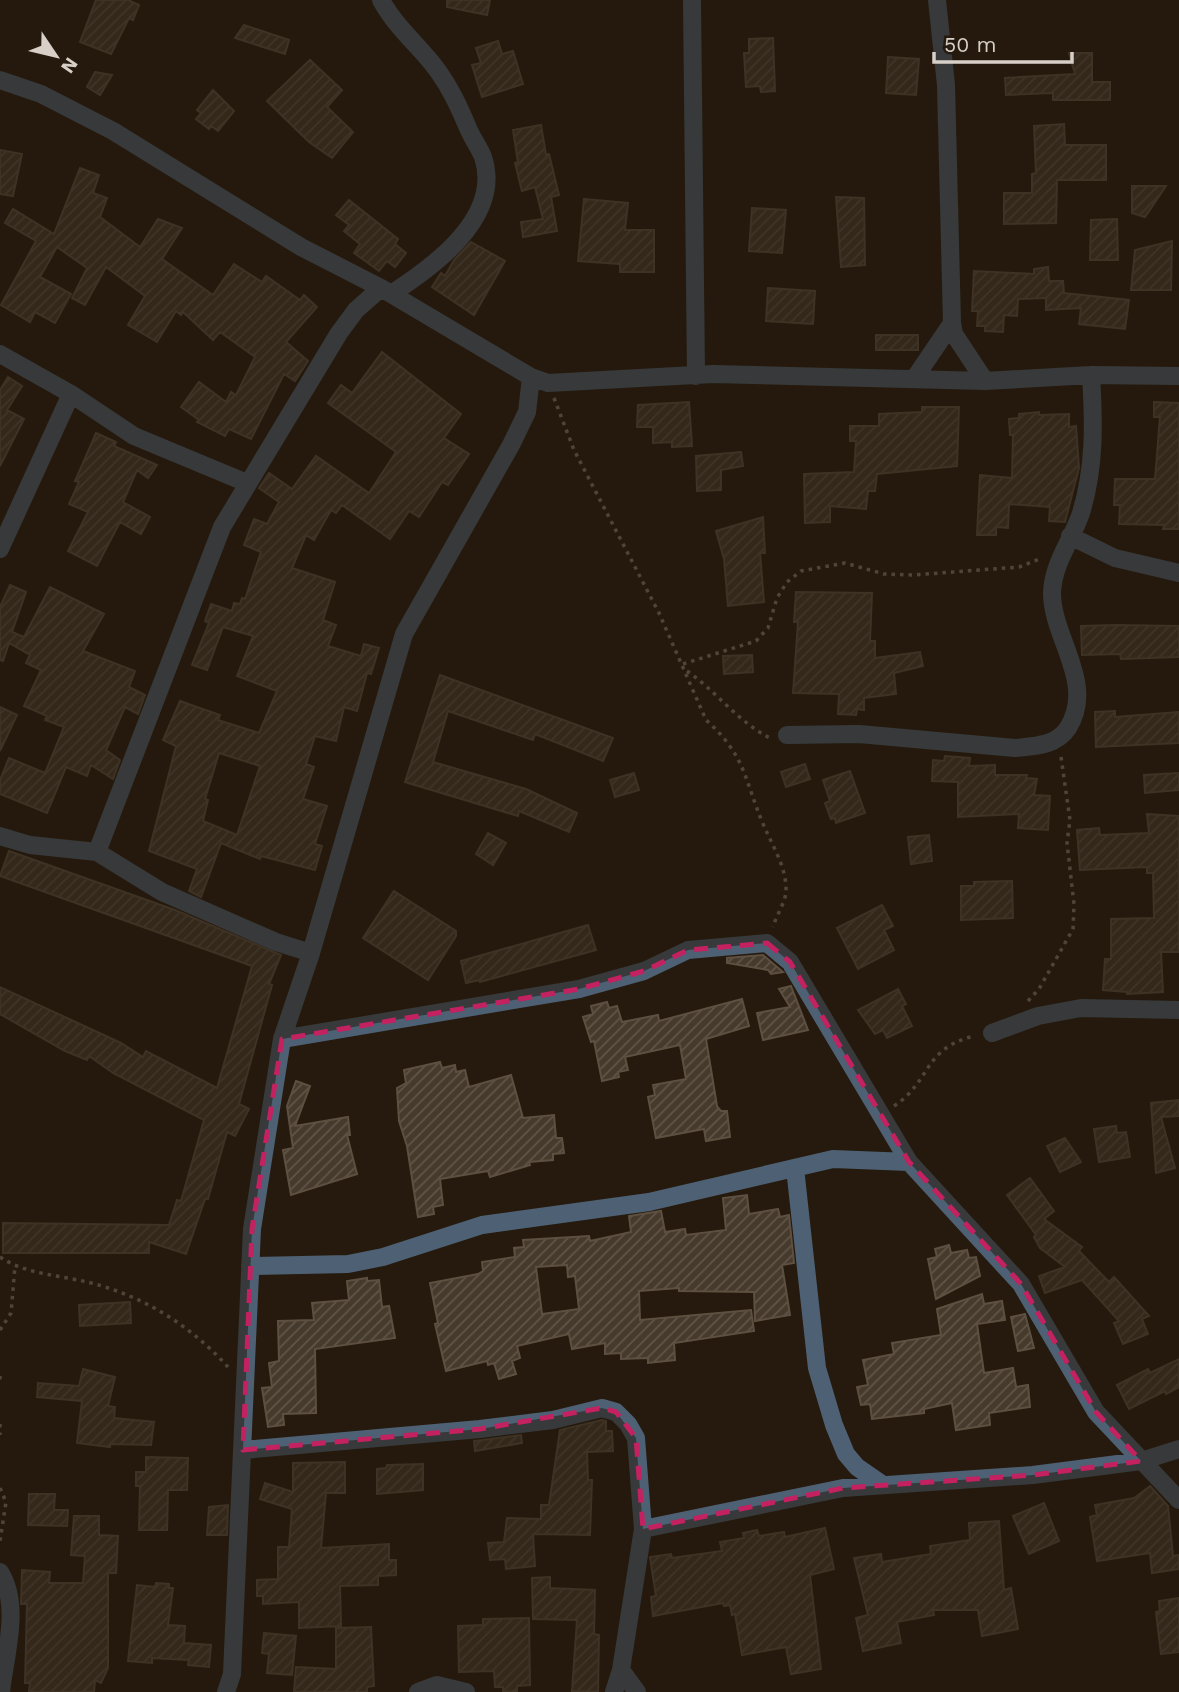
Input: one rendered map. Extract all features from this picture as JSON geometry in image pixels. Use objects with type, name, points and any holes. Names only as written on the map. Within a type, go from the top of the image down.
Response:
[{"type":"street","points":[[97,852],[222,527],[247,483],[289,419],[339,333],[356,310],[438,263],[472,220],[484,192],[486,175],[482,157],[458,103],[436,69],[409,41],[381,0]]},
{"type":"street","points":[[692,0],[696,376]]},
{"type":"street","points":[[937,0],[946,85],[952,323],[954,334],[985,381]]},
{"type":"street","points":[[0,80],[41,94],[113,131],[301,247],[386,291],[531,377],[548,383],[696,376],[985,381],[1091,375],[1179,376]]},
{"type":"street","points":[[914,379],[952,323]]},
{"type":"street","points":[[0,354],[71,394],[134,436],[247,483]]},
{"type":"street","points":[[787,735],[859,734],[1016,748],[1040,746],[1058,740],[1069,727],[1077,687],[1072,661],[1060,634],[1052,594],[1067,543],[1080,516],[1091,474],[1094,432],[1091,375]]},
{"type":"street","points":[[226,1692],[232,1674],[252,1228],[282,1040],[311,953],[404,634],[517,434],[527,412],[531,377]]},
{"type":"street","points":[[1,542],[71,394]]},
{"type":"street","points":[[1067,543],[1179,573]]},
{"type":"street","points":[[0,836],[30,845],[97,852],[162,892],[276,942],[311,953]]},
{"type":"street","points":[[282,1040],[579,989],[644,971],[688,950],[767,943],[790,962],[908,1162],[1021,1284],[1096,1412],[1179,1500]]},
{"type":"street","points":[[992,1033],[1038,1016],[1081,1009],[1179,1010]]},
{"type":"street","points":[[250,1266],[348,1264],[383,1257],[482,1225],[649,1202],[833,1159],[908,1162]]},
{"type":"street","points":[[796,1168],[817,1368],[846,1454],[857,1467],[883,1485]]},
{"type":"street","points":[[243,1450],[480,1429],[553,1420],[580,1411],[602,1408],[622,1418],[636,1438],[643,1529],[621,1670],[614,1692]]},
{"type":"street","points":[[643,1529],[843,1488],[1033,1475],[1093,1465],[1141,1461],[1179,1449]]},
{"type":"street","points":[[0,1572],[9,1586],[11,1606],[1,1692]]},
{"type":"street","points":[[621,1670],[637,1692]]},
{"type":"street","points":[[420,1691],[437,1685],[466,1692]]},
{"type":"path","points":[[548,383],[575,450],[684,667],[706,720],[719,732],[746,771],[784,873],[786,894],[767,943]]},
{"type":"path","points":[[684,667],[756,641],[765,634],[777,598],[787,582],[801,571],[845,563],[896,575],[1019,567],[1067,543]]},
{"type":"path","points":[[684,667],[754,730],[773,740],[787,735]]},
{"type":"path","points":[[1022,1008],[1039,989],[1073,929],[1074,904],[1067,843],[1069,810],[1058,740]]},
{"type":"path","points":[[881,1114],[914,1091],[933,1057],[947,1046],[957,1040],[992,1033]]},
{"type":"path","points":[[0,1257],[16,1265],[123,1293],[165,1313],[218,1356],[245,1387]]},
{"type":"path","points":[[0,1330],[11,1313],[16,1265]]},
{"type":"path","points":[[0,1376],[0,1381]]},
{"type":"path","points":[[0,1424],[0,1435]]},
{"type":"path","points":[[0,1488],[5,1502],[0,1541]]},
{"type":"highlighted area","points":[[767,943],[790,962],[909,1162],[1021,1284],[1096,1412],[1141,1461],[1033,1475],[843,1488],[643,1529],[636,1438],[616,1412],[602,1408],[480,1429],[243,1450],[252,1229],[282,1039],[579,989],[644,971],[688,950]]},
{"type":"building","points":[[96,0],[128,0],[139,5],[133,20],[129,18],[111,54],[80,42]]},
{"type":"building","points":[[447,0],[490,0],[487,15],[447,7]]},
{"type":"building","points":[[244,25],[289,40],[285,54],[235,38]]},
{"type":"building","points":[[773,38],[775,91],[761,92],[760,86],[746,87],[744,53],[749,53],[749,39]]},
{"type":"building","points":[[498,41],[502,54],[513,51],[523,84],[482,97],[472,65],[481,63],[476,48]]},
{"type":"building","points":[[1069,53],[1092,53],[1092,82],[1110,82],[1110,100],[1053,100],[1053,93],[1006,95],[1005,78],[1075,74]]},
{"type":"building","points":[[888,57],[919,59],[916,95],[886,93]]},
{"type":"building","points":[[310,60],[342,90],[327,107],[353,132],[332,158],[309,142],[267,101]]},
{"type":"building","points":[[95,72],[112,75],[100,95],[87,87]]},
{"type":"building","points":[[213,90],[234,111],[218,131],[211,126],[209,129],[196,119],[201,113],[197,110]]},
{"type":"building","points":[[1064,124],[1065,145],[1106,145],[1106,180],[1057,180],[1056,223],[1004,224],[1004,193],[1032,193],[1032,174],[1036,173],[1034,126]]},
{"type":"building","points":[[541,125],[546,155],[549,154],[559,195],[551,197],[557,231],[523,237],[521,222],[543,219],[535,187],[522,191],[515,163],[518,162],[513,130]]},
{"type":"building","points":[[0,150],[22,154],[13,196],[0,194]]},
{"type":"building","points":[[80,168],[99,175],[93,193],[107,198],[100,217],[140,247],[158,219],[182,228],[162,259],[213,295],[234,264],[262,282],[266,276],[300,300],[304,295],[317,307],[286,342],[308,361],[295,381],[284,374],[251,439],[229,429],[225,436],[197,422],[199,420],[181,407],[199,382],[226,402],[231,392],[236,395],[255,357],[220,332],[213,340],[183,312],[181,315],[176,311],[157,342],[128,325],[145,296],[106,267],[85,305],[72,298],[87,268],[57,247],[40,277],[71,294],[55,323],[35,312],[30,322],[1,305],[36,241],[5,223],[13,209],[54,234]]},
{"type":"building","points":[[1132,186],[1166,186],[1145,217],[1132,213]]},
{"type":"building","points":[[836,197],[864,198],[865,265],[841,267]]},
{"type":"building","points":[[584,199],[628,203],[625,230],[654,230],[654,272],[620,272],[620,264],[578,261]]},
{"type":"building","points":[[349,200],[398,239],[395,244],[406,253],[395,267],[387,261],[379,271],[354,253],[360,244],[344,231],[349,225],[336,215]]},
{"type":"building","points":[[752,208],[786,210],[782,253],[749,251]]},
{"type":"building","points":[[1117,219],[1118,260],[1090,260],[1091,220]]},
{"type":"building","points":[[1172,241],[1171,290],[1131,290],[1135,250]]},
{"type":"building","points":[[471,242],[505,261],[474,315],[432,287],[441,273],[445,276],[454,260]]},
{"type":"building","points":[[1048,267],[1049,281],[1063,281],[1064,293],[1129,300],[1125,329],[1079,324],[1081,308],[1046,310],[1046,298],[1018,299],[1017,316],[1004,315],[1003,332],[985,331],[985,326],[977,326],[978,311],[972,311],[974,271],[1034,274],[1034,269]]},
{"type":"building","points":[[768,288],[815,291],[813,324],[766,321]]},
{"type":"building","points":[[876,335],[918,335],[918,350],[876,350]]},
{"type":"building","points":[[382,352],[461,414],[444,438],[469,454],[448,485],[442,482],[419,517],[409,511],[390,539],[342,505],[336,513],[331,510],[314,540],[306,535],[292,568],[335,582],[323,620],[336,625],[328,646],[361,656],[364,644],[379,648],[371,674],[367,673],[357,711],[344,707],[336,741],[315,736],[306,764],[314,767],[303,799],[327,806],[315,844],[322,846],[315,870],[261,856],[260,859],[221,843],[201,897],[189,891],[197,869],[149,851],[176,746],[163,740],[180,701],[220,715],[218,720],[259,733],[277,691],[237,676],[253,636],[223,627],[207,670],[192,665],[209,623],[205,621],[211,604],[232,611],[234,603],[240,604],[242,598],[245,599],[261,552],[244,545],[254,519],[267,524],[279,502],[259,488],[269,473],[292,489],[316,456],[369,493],[396,452],[328,403],[341,385],[352,393]],"holes":[[[219,753],[260,766],[237,835],[203,821],[208,800],[205,799]]]},
{"type":"building","points":[[8,377],[22,386],[7,410],[24,419],[0,466],[0,390]]},
{"type":"building","points":[[689,402],[692,446],[672,447],[672,442],[653,443],[653,427],[637,427],[638,405]]},
{"type":"building","points":[[1154,402],[1179,403],[1179,529],[1163,529],[1164,525],[1119,524],[1120,505],[1114,505],[1115,479],[1155,479],[1160,417],[1154,417]]},
{"type":"building","points":[[922,407],[959,407],[957,466],[877,474],[875,491],[868,491],[866,509],[830,506],[830,522],[805,523],[804,474],[854,472],[856,441],[850,441],[850,426],[879,426],[879,414],[922,412]]},
{"type":"building","points":[[1039,412],[1039,415],[1069,414],[1069,427],[1076,426],[1079,468],[1065,522],[1049,521],[1050,507],[1009,504],[1008,528],[996,527],[996,535],[977,535],[980,475],[1012,478],[1013,435],[1010,435],[1009,419],[1019,418],[1019,414]]},
{"type":"building","points":[[96,433],[116,442],[114,446],[157,465],[148,478],[137,470],[123,502],[150,517],[141,534],[120,522],[97,566],[68,551],[88,512],[69,504],[79,482],[75,481]]},
{"type":"building","points":[[741,452],[743,466],[721,470],[721,490],[697,491],[696,456]]},
{"type":"building","points":[[763,517],[765,553],[760,553],[764,602],[728,606],[724,559],[716,531]]},
{"type":"building","points":[[10,585],[26,592],[12,632],[24,637],[50,587],[104,614],[83,651],[135,671],[129,687],[145,695],[138,714],[125,707],[106,750],[120,760],[113,779],[91,765],[87,776],[66,767],[47,813],[0,794],[0,780],[9,758],[45,773],[64,727],[45,720],[47,716],[24,706],[41,670],[26,663],[30,655],[9,643],[3,661],[0,660],[0,607]]},
{"type":"building","points":[[796,592],[872,593],[870,641],[875,641],[875,658],[920,652],[923,666],[894,673],[896,694],[864,698],[864,710],[857,709],[856,715],[838,714],[839,694],[793,693],[798,622],[794,622]]},
{"type":"building","points":[[1081,626],[1179,626],[1179,657],[1121,659],[1120,654],[1082,655]]},
{"type":"building","points":[[752,655],[753,672],[724,674],[723,656]]},
{"type":"building","points":[[440,675],[613,738],[603,761],[535,734],[533,740],[448,711],[433,762],[526,789],[577,813],[569,832],[519,811],[518,816],[405,782]]},
{"type":"building","points":[[0,707],[17,715],[0,751]]},
{"type":"building","points":[[1115,711],[1115,717],[1179,712],[1179,743],[1096,747],[1095,712]]},
{"type":"building","points":[[945,756],[970,758],[969,766],[995,765],[995,775],[1027,775],[1026,778],[1037,779],[1034,795],[1050,796],[1048,830],[1018,828],[1019,814],[958,817],[958,782],[932,781],[933,760],[944,761]]},
{"type":"building","points":[[805,764],[810,779],[786,787],[781,772]]},
{"type":"building","points":[[850,771],[865,813],[836,823],[835,818],[831,819],[825,803],[830,801],[823,780]]},
{"type":"building","points":[[634,773],[639,790],[615,797],[610,780]]},
{"type":"building","points":[[1179,773],[1179,790],[1145,793],[1144,775]]},
{"type":"building","points":[[1147,814],[1179,816],[1179,952],[1161,952],[1163,992],[1127,994],[1103,990],[1105,959],[1111,959],[1111,919],[1154,918],[1153,873],[1147,873],[1147,867],[1080,870],[1077,830],[1099,828],[1100,835],[1149,833]]},
{"type":"building","points":[[488,833],[506,843],[493,865],[476,854]]},
{"type":"building","points":[[929,835],[932,861],[911,864],[908,837]]},
{"type":"building","points":[[9,851],[175,910],[281,955],[269,984],[272,985],[239,1104],[249,1109],[235,1136],[227,1132],[208,1199],[205,1199],[186,1254],[149,1242],[149,1253],[3,1253],[3,1223],[169,1225],[177,1200],[181,1201],[204,1120],[113,1073],[89,1056],[87,1060],[65,1051],[0,1014],[0,987],[121,1043],[143,1057],[146,1051],[217,1088],[252,966],[0,876]]},
{"type":"building","points":[[1012,881],[1013,918],[961,920],[961,886],[974,886],[974,882]]},
{"type":"building","points":[[394,891],[456,931],[456,936],[428,980],[363,938]]},
{"type":"building","points":[[882,905],[893,926],[884,930],[894,950],[858,969],[837,928]]},
{"type":"building","points":[[588,925],[596,950],[480,982],[466,983],[461,961]]},
{"type":"building","points":[[763,955],[783,972],[771,974],[768,970],[727,963],[727,958]]},
{"type":"building","points":[[791,986],[808,1030],[763,1040],[757,1013],[790,1007],[779,989]]},
{"type":"building","points":[[898,989],[906,1004],[902,1006],[912,1026],[887,1038],[883,1030],[875,1034],[858,1010]]},
{"type":"building","points":[[742,999],[749,1026],[706,1039],[717,1106],[721,1111],[727,1111],[730,1137],[706,1141],[704,1129],[656,1138],[648,1097],[655,1095],[653,1085],[686,1079],[680,1045],[625,1057],[628,1070],[618,1072],[619,1077],[602,1081],[594,1041],[591,1042],[583,1017],[593,1014],[591,1006],[607,1002],[609,1008],[617,1006],[622,1022],[658,1015],[659,1021]]},
{"type":"building","points":[[440,1062],[442,1068],[455,1065],[456,1072],[465,1070],[469,1087],[511,1075],[523,1118],[554,1115],[556,1138],[562,1138],[564,1153],[553,1154],[553,1160],[529,1162],[530,1165],[490,1177],[488,1171],[440,1179],[443,1205],[433,1207],[434,1214],[418,1217],[407,1146],[399,1121],[397,1088],[406,1083],[404,1070]]},
{"type":"building","points":[[296,1081],[310,1086],[295,1126],[348,1117],[350,1135],[347,1135],[357,1174],[291,1195],[283,1150],[293,1148],[287,1106]]},
{"type":"building","points":[[1179,1100],[1179,1116],[1161,1117],[1175,1168],[1156,1173],[1151,1103]]},
{"type":"building","points":[[1116,1126],[1117,1133],[1126,1132],[1130,1157],[1099,1162],[1094,1129]]},
{"type":"building","points":[[1065,1138],[1081,1162],[1060,1172],[1047,1146]]},
{"type":"building","points":[[1030,1178],[1054,1211],[1044,1219],[1082,1247],[1079,1251],[1109,1282],[1114,1277],[1149,1316],[1142,1319],[1148,1334],[1123,1344],[1114,1323],[1119,1321],[1082,1280],[1045,1293],[1039,1276],[1065,1267],[1040,1248],[1034,1237],[1036,1235],[1007,1195]]},
{"type":"building","points":[[747,1195],[749,1214],[778,1209],[780,1217],[789,1215],[794,1263],[782,1265],[790,1315],[755,1321],[754,1292],[679,1291],[679,1288],[639,1291],[640,1320],[751,1310],[754,1331],[674,1343],[675,1360],[648,1363],[648,1358],[621,1359],[621,1353],[605,1354],[605,1343],[572,1349],[569,1334],[517,1346],[520,1358],[512,1361],[516,1374],[499,1379],[494,1363],[488,1365],[487,1361],[446,1371],[435,1324],[438,1323],[430,1283],[478,1274],[483,1271],[482,1262],[515,1257],[514,1248],[524,1247],[523,1240],[589,1236],[590,1241],[631,1232],[629,1216],[661,1211],[665,1232],[685,1229],[686,1235],[726,1230],[723,1198]],"holes":[[[567,1265],[568,1277],[575,1276],[579,1309],[542,1314],[536,1267]]]},
{"type":"building","points":[[949,1245],[951,1253],[967,1250],[969,1258],[976,1257],[980,1276],[936,1299],[928,1259],[937,1257],[935,1249]]},
{"type":"building","points":[[367,1278],[367,1281],[379,1280],[382,1307],[389,1306],[395,1338],[315,1349],[316,1413],[283,1414],[284,1425],[268,1427],[262,1388],[272,1387],[269,1363],[279,1361],[278,1321],[314,1320],[312,1303],[349,1300],[347,1281]]},
{"type":"building","points":[[982,1294],[984,1304],[1002,1301],[1005,1320],[977,1324],[984,1373],[1013,1368],[1016,1387],[1028,1385],[1030,1407],[989,1413],[990,1425],[956,1430],[952,1403],[924,1409],[924,1413],[872,1419],[870,1404],[861,1405],[857,1387],[868,1385],[863,1360],[894,1354],[892,1343],[941,1335],[937,1309]]},
{"type":"building","points":[[130,1302],[131,1323],[80,1326],[79,1305]]},
{"type":"building","points":[[1025,1314],[1034,1348],[1018,1351],[1011,1317]]},
{"type":"building","points":[[1179,1359],[1179,1387],[1129,1409],[1117,1385],[1148,1369],[1150,1373]]},
{"type":"building","points":[[83,1369],[115,1377],[108,1406],[115,1407],[114,1418],[154,1422],[151,1445],[110,1444],[110,1447],[77,1443],[82,1401],[37,1397],[38,1383],[79,1386]]},
{"type":"building","points":[[606,1421],[606,1431],[612,1431],[613,1451],[587,1452],[588,1480],[592,1480],[590,1535],[533,1534],[535,1566],[506,1569],[505,1559],[490,1560],[488,1543],[504,1542],[507,1518],[541,1519],[541,1505],[549,1505],[560,1430]]},
{"type":"building","points":[[521,1435],[522,1443],[475,1451],[474,1441]]},
{"type":"building","points":[[146,1457],[188,1458],[187,1490],[168,1490],[167,1530],[139,1530],[140,1486],[136,1486],[136,1472],[146,1472]]},
{"type":"building","points":[[345,1462],[345,1493],[326,1493],[321,1548],[389,1544],[389,1560],[396,1560],[396,1575],[378,1576],[378,1585],[340,1586],[341,1626],[299,1628],[299,1602],[263,1604],[263,1596],[257,1596],[257,1580],[278,1579],[278,1547],[289,1547],[292,1509],[260,1499],[265,1483],[293,1492],[293,1463]]},
{"type":"building","points":[[423,1464],[423,1490],[377,1494],[377,1469],[386,1468],[387,1465]]},
{"type":"building","points":[[1150,1486],[1168,1506],[1173,1556],[1179,1555],[1179,1569],[1152,1573],[1150,1553],[1097,1561],[1090,1517],[1097,1515],[1095,1505],[1134,1498]]},
{"type":"building","points":[[29,1494],[55,1494],[54,1510],[68,1510],[67,1526],[28,1525]]},
{"type":"building","points":[[1044,1503],[1059,1541],[1029,1554],[1013,1516]]},
{"type":"building","points":[[228,1505],[227,1535],[207,1535],[209,1507]]},
{"type":"building","points":[[74,1516],[99,1516],[99,1535],[118,1536],[116,1573],[108,1573],[108,1668],[101,1683],[95,1680],[94,1692],[29,1692],[30,1683],[25,1683],[27,1604],[21,1604],[22,1570],[50,1572],[49,1583],[83,1583],[85,1556],[71,1555]]},
{"type":"building","points":[[999,1521],[1004,1590],[1011,1588],[1018,1629],[982,1636],[978,1610],[933,1610],[934,1615],[897,1622],[901,1643],[863,1651],[856,1618],[868,1615],[854,1558],[881,1554],[882,1562],[931,1554],[930,1546],[970,1540],[969,1523]]},
{"type":"building","points":[[825,1528],[834,1569],[810,1575],[821,1669],[791,1674],[786,1647],[742,1655],[735,1614],[732,1615],[730,1605],[724,1606],[723,1603],[653,1616],[651,1597],[656,1596],[650,1557],[671,1554],[672,1558],[722,1551],[720,1542],[744,1538],[743,1533],[757,1530],[759,1536],[784,1532],[785,1537]]},
{"type":"building","points":[[550,1577],[550,1588],[595,1590],[594,1634],[599,1635],[598,1692],[572,1691],[577,1620],[533,1619],[532,1578]]},
{"type":"building","points":[[156,1583],[169,1584],[169,1588],[173,1588],[168,1625],[185,1626],[184,1643],[211,1645],[209,1667],[188,1665],[189,1660],[152,1658],[152,1663],[128,1661],[137,1585],[155,1587]]},
{"type":"building","points":[[1179,1598],[1179,1652],[1161,1654],[1156,1612],[1160,1611],[1159,1601]]},
{"type":"building","points":[[529,1618],[530,1685],[517,1686],[517,1691],[503,1692],[503,1687],[495,1687],[494,1671],[459,1672],[458,1626],[483,1625],[483,1619]]},
{"type":"building","points":[[371,1627],[374,1686],[367,1687],[367,1692],[294,1692],[296,1667],[336,1669],[336,1628]]},
{"type":"building","points":[[264,1633],[296,1636],[292,1675],[267,1673],[269,1654],[262,1653]]}]
